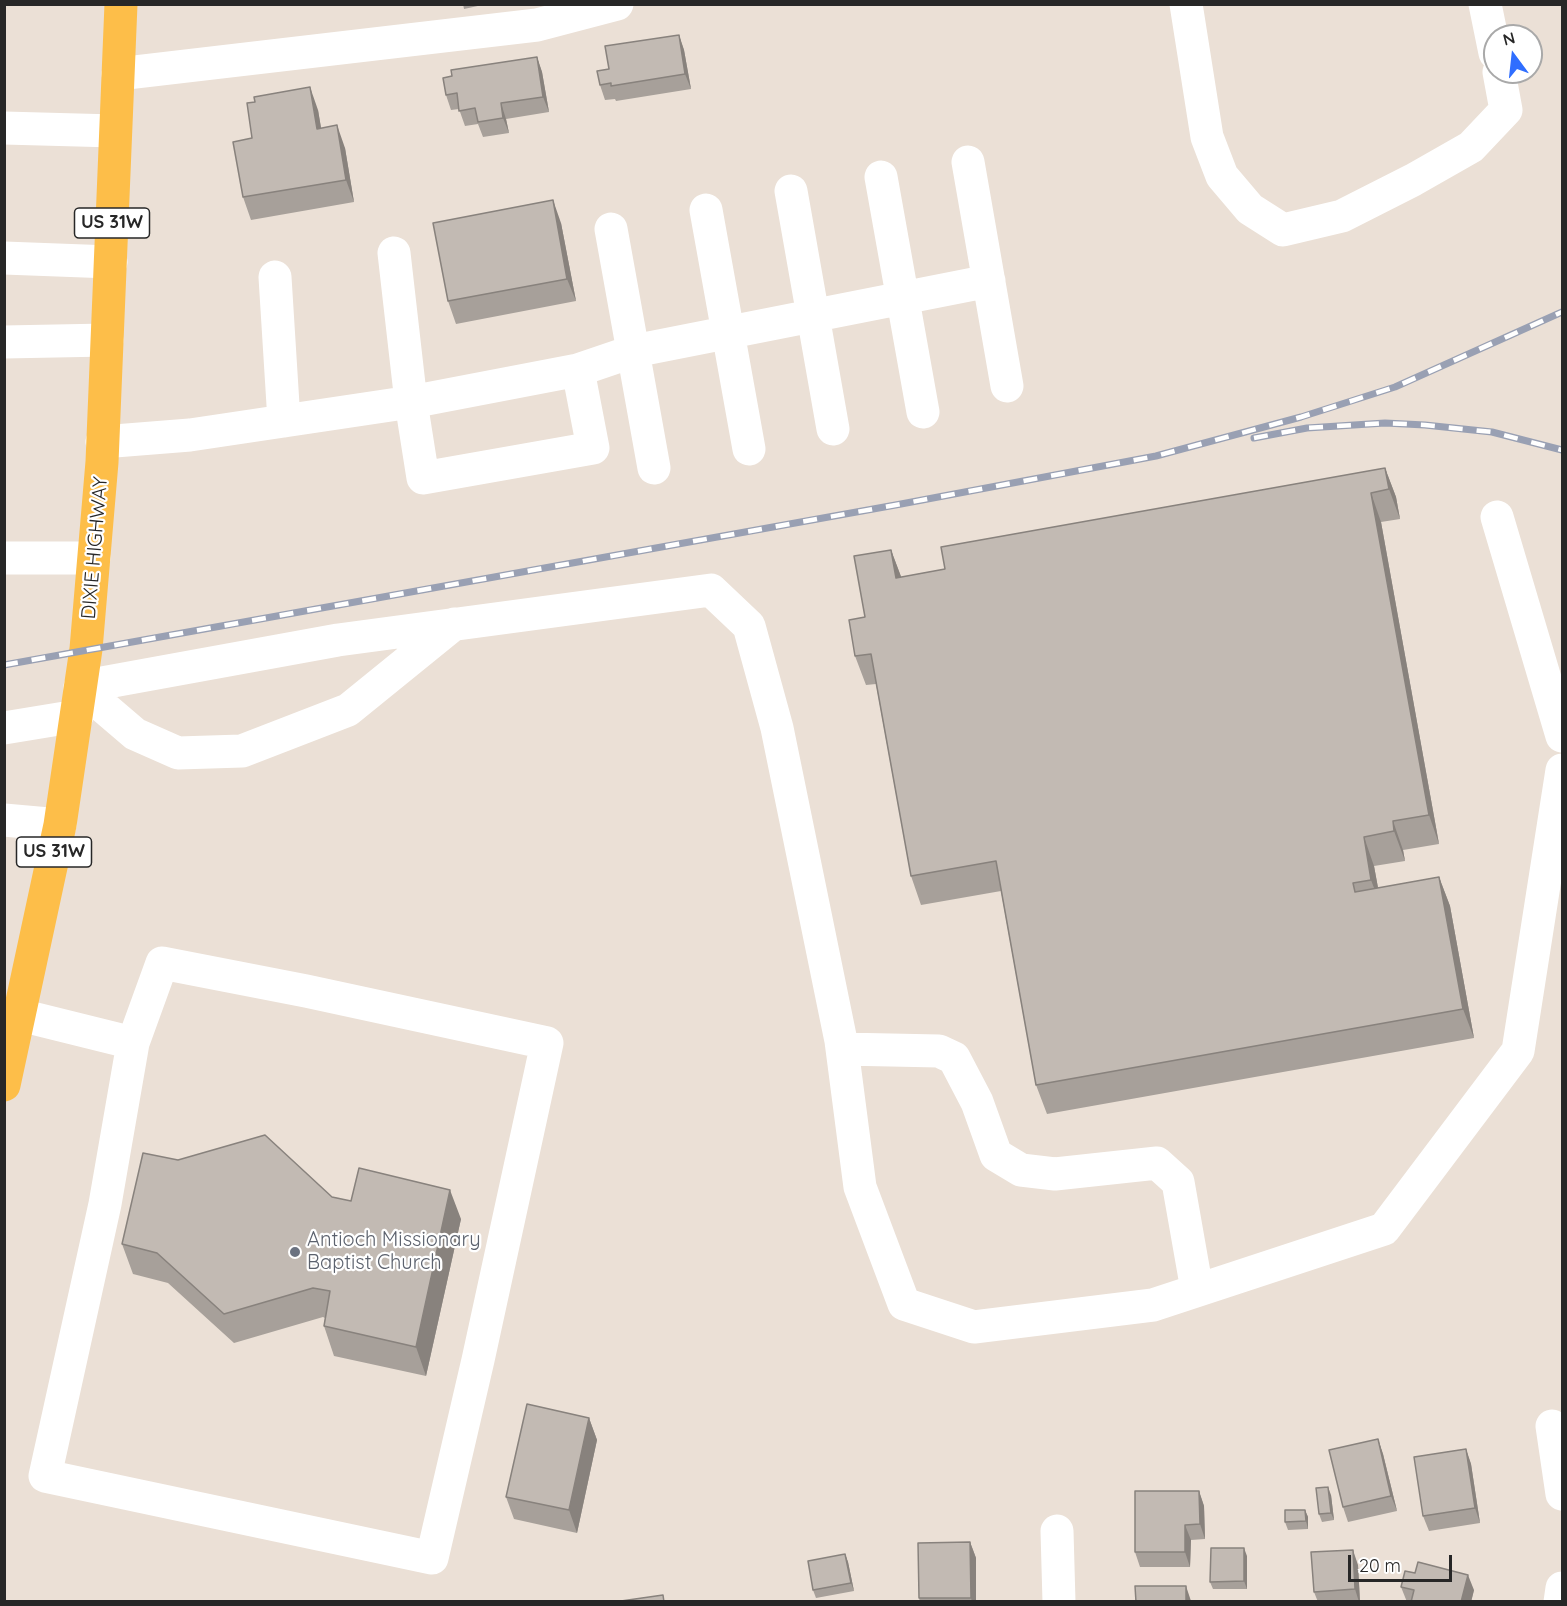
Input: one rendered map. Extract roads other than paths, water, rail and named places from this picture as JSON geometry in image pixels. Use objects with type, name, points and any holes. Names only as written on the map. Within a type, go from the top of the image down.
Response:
[{"type":"main road","name":"DIXIE HIGHWAY","points":[[4,1085],[12,1014],[60,825],[86,649],[102,441],[121,4]]},
{"type":"street","points":[[118,74],[537,25],[617,4]]},
{"type":"street","points":[[1186,4],[1207,137],[1222,176],[1250,209],[1284,230],[1342,216],[1471,147],[1506,110],[1501,84]]},
{"type":"street","points":[[1485,4],[1489,24]]},
{"type":"street","points":[[4,128],[115,131]]},
{"type":"street","points":[[968,162],[1007,386]]},
{"type":"street","points":[[881,177],[923,412]]},
{"type":"street","points":[[791,191],[833,429]]},
{"type":"street","points":[[706,210],[749,449]]},
{"type":"street","points":[[611,229],[654,468]]},
{"type":"street","points":[[394,254],[411,402],[423,478],[593,448],[578,370]]},
{"type":"street","points":[[4,258],[111,262]]},
{"type":"street","points":[[275,277],[284,421]]},
{"type":"street","points":[[102,441],[190,435],[411,402],[578,370],[634,351],[729,331],[989,281]]},
{"type":"street","points":[[4,342],[107,340]]},
{"type":"street","points":[[1497,517],[1563,736]]},
{"type":"street","points":[[4,558],[94,558]]},
{"type":"street","points":[[4,728],[79,701],[338,640],[711,590],[749,626],[777,728],[842,1049],[860,1187],[904,1304],[974,1327],[1153,1305],[1384,1229],[1518,1052],[1563,770]]},
{"type":"street","points":[[79,701],[135,734],[178,753],[242,751],[348,710],[454,624]]},
{"type":"street","points":[[4,820],[60,825]]},
{"type":"street","points":[[162,963],[306,991],[547,1043],[432,1558],[45,1476],[105,1204],[133,1043],[162,963]]},
{"type":"street","points":[[12,1014],[133,1043]]},
{"type":"street","points":[[842,1049],[939,1051],[954,1058],[977,1102],[996,1155],[1021,1170],[1055,1174],[1157,1163],[1178,1182],[1197,1290]]},
{"type":"street","points":[[1552,1426],[1563,1494]]},
{"type":"street","points":[[1057,1531],[1059,1602]]},
{"type":"street","points":[[1560,1602],[1563,1588]]},
{"type":"railway","points":[[4,665],[1156,456],[1301,417],[1395,387],[1562,312]]},
{"type":"railway","points":[[1254,438],[1307,428],[1385,423],[1492,432],[1562,450]]},
{"type":"place","name":"Antioch Missionary Baptist Church","points":[[295,1252]]}]
